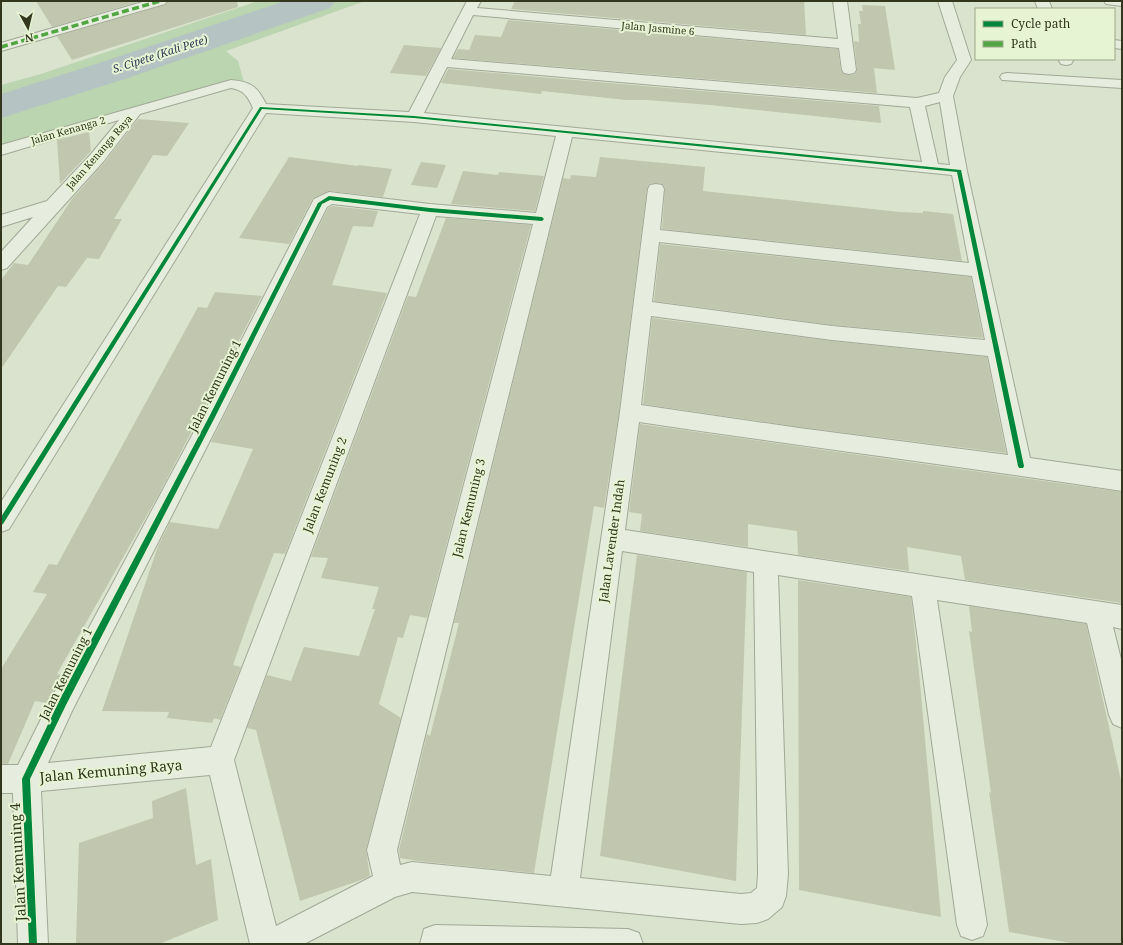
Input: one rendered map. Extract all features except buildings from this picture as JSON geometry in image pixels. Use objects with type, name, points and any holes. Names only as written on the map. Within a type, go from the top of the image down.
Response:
[{"type":"street","points":[[1,47],[160,1]]},
{"type":"street","points":[[840,1],[849,70]]},
{"type":"street","points":[[945,1],[964,60],[953,74],[946,96],[959,171],[979,270],[1021,466]]},
{"type":"street","points":[[1111,1],[1122,2]]},
{"type":"street","points":[[414,117],[472,6]]},
{"type":"street","name":"Jalan Jasmine 6","points":[[472,6],[846,44]]},
{"type":"street","points":[[442,62],[917,104],[946,96]]},
{"type":"street","points":[[1007,77],[1122,84]]},
{"type":"street","name":"Jalan Kenanga Raya","points":[[1,264],[97,158],[135,111],[231,84],[245,86],[253,93],[262,108]]},
{"type":"street","points":[[917,104],[931,168]]},
{"type":"street","points":[[1,522],[262,108],[414,117],[959,171]]},
{"type":"street","name":"Jalan Kenanga 2","points":[[1,150],[135,111]]},
{"type":"street","name":"Jalan Kemuning 3","points":[[390,883],[382,850],[565,133]]},
{"type":"street","name":"Jalan Lavender Indah","points":[[563,892],[630,412],[652,235],[656,189]]},
{"type":"street","name":"Jalan Kemuning 1","points":[[14,779],[63,702],[212,417],[320,202],[330,198],[430,210],[542,219]]},
{"type":"street","points":[[1,221],[53,205]]},
{"type":"street","name":"Jalan Kemuning 2","points":[[220,760],[430,210]]},
{"type":"street","points":[[652,235],[979,270]]},
{"type":"street","points":[[643,308],[832,332],[997,349]]},
{"type":"street","points":[[630,412],[798,437],[1021,466],[1122,481]]},
{"type":"street","points":[[612,539],[1122,617]]},
{"type":"street","points":[[272,944],[390,883],[412,877],[741,909],[757,908],[771,896],[773,874],[766,563]]},
{"type":"street","points":[[923,587],[972,924]]},
{"type":"street","points":[[1097,614],[1122,715]]},
{"type":"street","points":[[220,760],[264,944]]},
{"type":"street","name":"Jalan Kemuning Raya","points":[[14,779],[220,760]]},
{"type":"street","name":"Jalan Kemuning 4","points":[[14,779],[34,944]]},
{"type":"street","points":[[435,944],[435,940],[628,944]]},
{"type":"green space","points":[[258,1],[365,1],[226,51],[238,61],[245,86],[231,84],[1,150],[1,85],[41,74]]},
{"type":"waterway","name":"S. Cipete (Kali Pete)","points":[[1,106],[112,71],[318,1]]},
{"type":"marked path","points":[[1,47],[160,1]]},
{"type":"cycle path","points":[[1,522],[261,108],[414,117],[959,171],[1021,466]]},
{"type":"cycle path","points":[[33,944],[26,779],[63,702],[212,417],[320,203],[329,198],[430,210],[542,219]]}]
